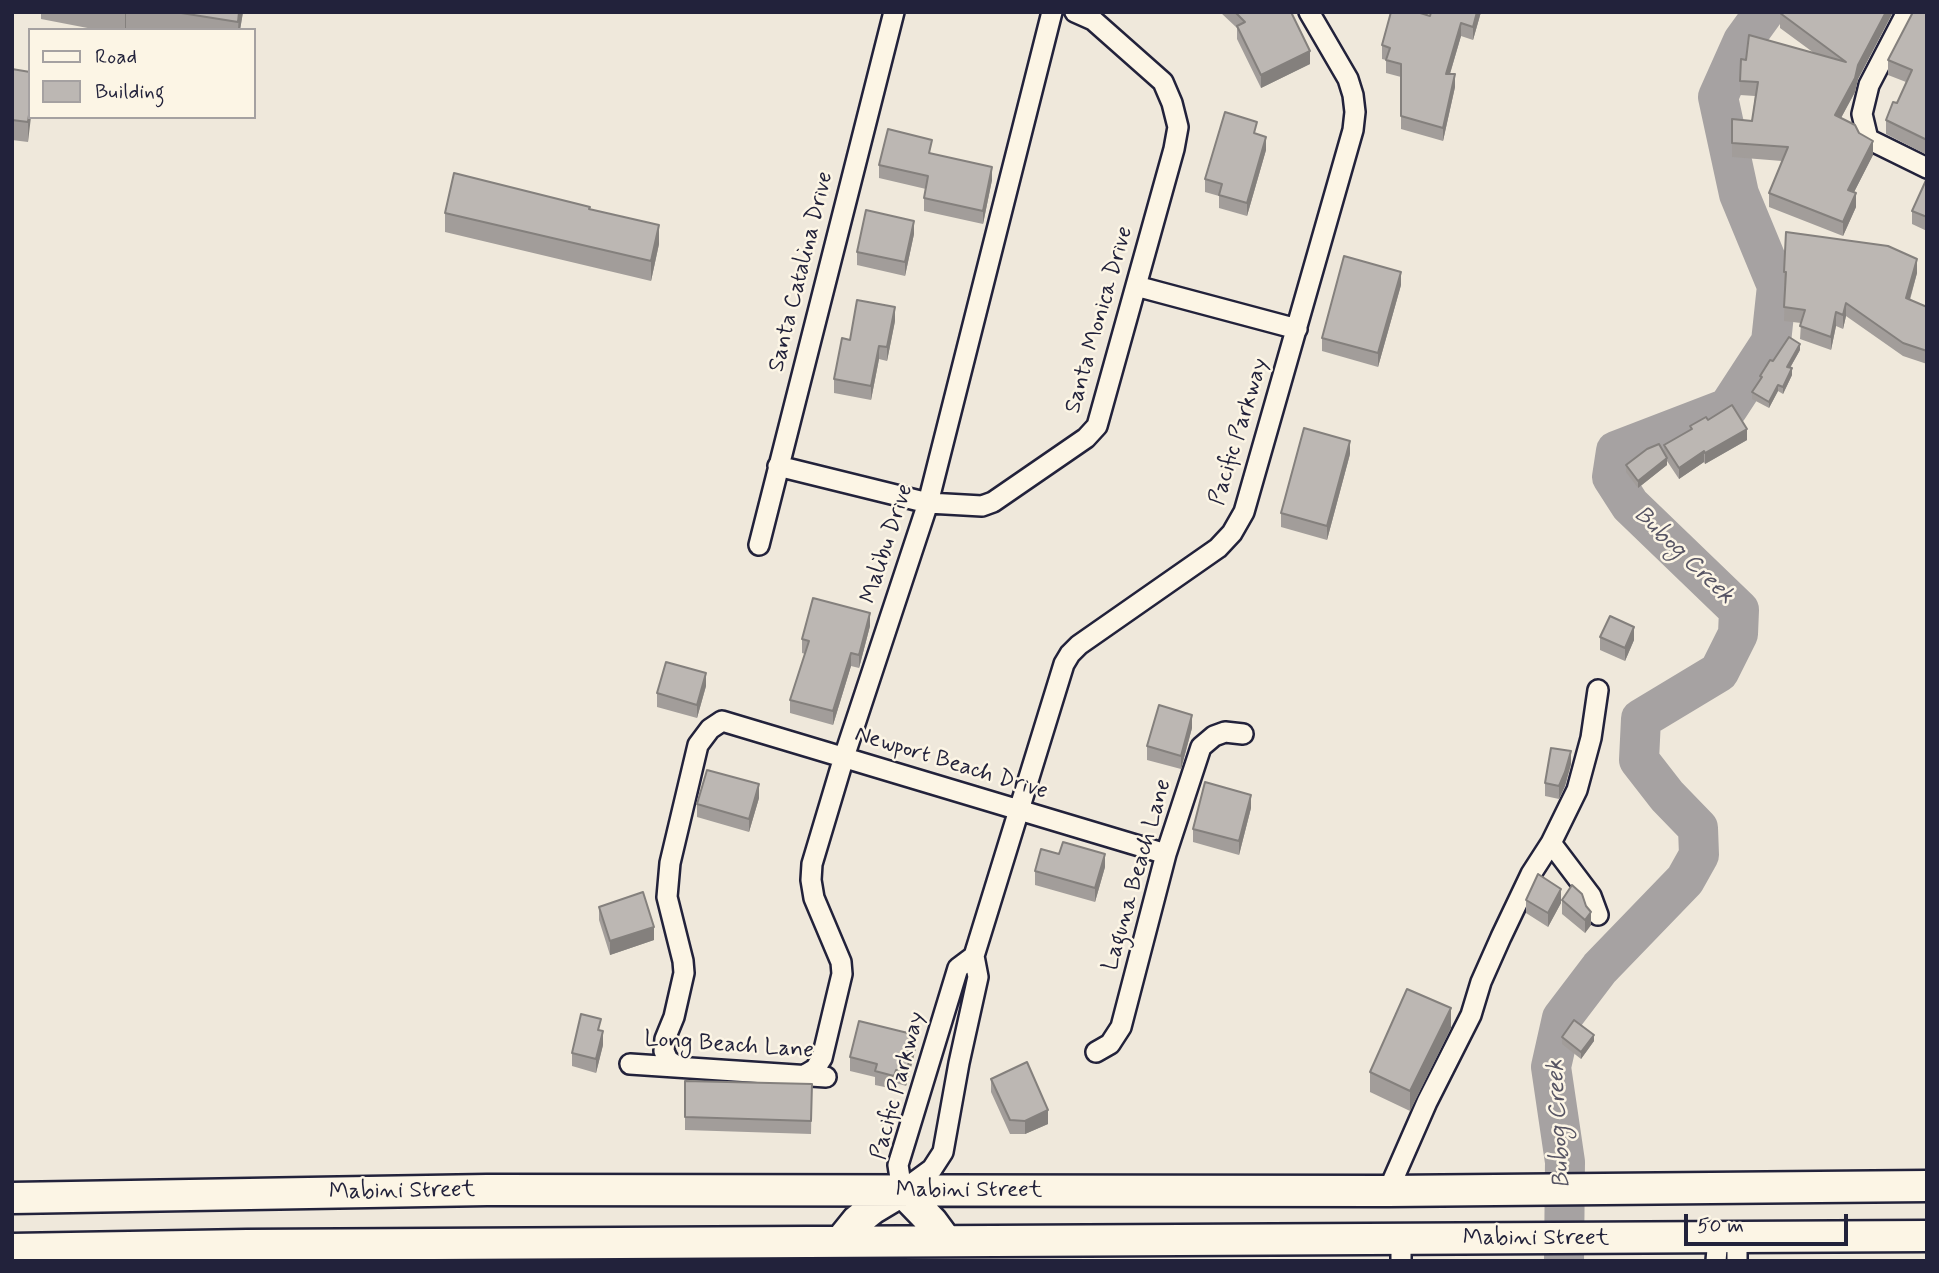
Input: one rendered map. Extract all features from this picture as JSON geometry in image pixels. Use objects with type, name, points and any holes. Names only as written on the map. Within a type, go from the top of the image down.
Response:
[{"type":"main road","name":"Mabini Street","points":[[12,1198],[487,1190],[1388,1191],[1927,1186]]},
{"type":"main road","points":[[840,1242],[857,1221],[902,1191],[946,1241]]},
{"type":"main road","name":"Mabini Street","points":[[12,1249],[946,1241],[1401,1250],[1553,1239],[1727,1249],[1927,1236]]},
{"type":"street","name":"Santa Catalina Drive","points":[[758,545],[894,12]]},
{"type":"street","name":"Malibu Drive","points":[[803,1076],[814,1069],[822,1058],[842,974],[841,962],[814,898],[812,864],[844,757],[929,503],[1052,12]]},
{"type":"street","name":"Santa Monica Drive","points":[[778,466],[929,503],[982,506],[993,502],[1086,438],[1097,426],[1178,127],[1163,82],[1093,20],[1075,12]]},
{"type":"street","name":"Pacific Parkway","points":[[974,956],[958,968],[898,1165],[902,1191],[932,1169],[943,1152],[978,977],[974,956],[1059,678],[1070,654],[1218,548],[1232,533],[1244,512],[1353,130],[1355,112],[1348,79],[1309,12]]},
{"type":"street","points":[[1907,12],[1869,85],[1862,114],[1868,139],[1927,168]]},
{"type":"street","points":[[1136,286],[1297,328]]},
{"type":"street","points":[[1388,1191],[1427,1102],[1471,1015],[1480,982],[1506,926],[1577,790],[1591,738],[1598,690]]},
{"type":"street","name":"Newport Beach Drive","points":[[678,1067],[668,1060],[664,1051],[684,973],[667,897],[670,863],[698,745],[710,729],[722,721],[1166,854]]},
{"type":"street","name":"Laguna Beach Lane","points":[[1096,1052],[1110,1044],[1121,1027],[1166,854],[1201,747],[1214,736],[1225,732],[1243,734]]},
{"type":"street","points":[[1551,844],[1591,896],[1598,915]]},
{"type":"street","name":"Long Beach Lane","points":[[630,1064],[826,1077]]},
{"type":"street","points":[[920,1093],[952,1101]]},
{"type":"building","points":[[175,12],[239,12],[238,22]]},
{"type":"building","points":[[1235,12],[1291,12],[1310,51],[1261,75],[1237,26],[1245,22]]},
{"type":"building","points":[[1391,12],[1417,12],[1430,16],[1431,12],[1477,12],[1473,27],[1461,23],[1446,74],[1455,74],[1443,128],[1401,116],[1401,64],[1386,60],[1390,48],[1382,45]]},
{"type":"building","points":[[1780,12],[1886,12],[1835,115],[1855,125],[1859,133],[1873,141],[1848,190],[1856,193],[1843,222],[1769,193],[1788,147],[1732,143],[1732,119],[1752,121],[1758,82],[1740,81],[1741,59],[1746,60],[1749,35],[1846,62]]},
{"type":"building","points":[[1913,12],[1927,12],[1927,140],[1886,120],[1912,70],[1888,60]]},
{"type":"building","points":[[12,69],[28,72],[28,119],[28,122],[12,120]]},
{"type":"building","points":[[1225,112],[1257,122],[1254,133],[1266,137],[1247,203],[1219,195],[1222,184],[1205,179]]},
{"type":"building","points":[[888,129],[932,140],[929,153],[992,167],[983,211],[924,198],[928,176],[879,165]]},
{"type":"building","points":[[454,173],[659,225],[651,261],[445,213]]},
{"type":"building","points":[[1927,178],[1927,217],[1912,211]]},
{"type":"building","points":[[866,210],[914,221],[905,262],[857,252]]},
{"type":"building","points":[[1786,232],[1888,246],[1917,259],[1906,298],[1927,307],[1927,351],[1903,343],[1846,303],[1843,315],[1836,312],[1831,337],[1800,326],[1805,310],[1784,307]]},
{"type":"building","points":[[1344,256],[1401,272],[1378,353],[1322,338]]},
{"type":"building","points":[[857,300],[895,307],[887,347],[879,346],[871,386],[834,379],[842,338],[850,340]]},
{"type":"building","points":[[1789,337],[1800,344],[1787,367],[1792,368],[1783,387],[1778,385],[1769,402],[1752,392],[1770,360],[1773,361]]},
{"type":"building","points":[[1732,405],[1747,429],[1705,453],[1704,451],[1679,468],[1664,445],[1692,429],[1690,426],[1706,417],[1708,420]]},
{"type":"building","points":[[1304,428],[1350,441],[1327,526],[1281,513]]},
{"type":"building","points":[[1659,444],[1667,458],[1638,481],[1626,465],[1647,449]]},
{"type":"building","points":[[813,598],[870,613],[859,655],[851,653],[833,711],[790,700],[809,641],[802,639]]},
{"type":"building","points":[[1610,616],[1634,627],[1625,648],[1600,637]]},
{"type":"building","points":[[666,662],[706,673],[697,705],[657,693]]},
{"type":"building","points":[[1159,705],[1192,715],[1181,756],[1147,746]]},
{"type":"building","points":[[1551,748],[1571,751],[1559,786],[1545,783]]},
{"type":"building","points":[[707,770],[759,784],[749,819],[697,804]]},
{"type":"building","points":[[1205,782],[1251,795],[1239,841],[1193,829]]},
{"type":"building","points":[[1063,842],[1105,854],[1095,888],[1035,871],[1041,849],[1059,854]]},
{"type":"building","points":[[1538,874],[1561,889],[1548,913],[1526,900]]},
{"type":"building","points":[[1572,885],[1582,894],[1591,912],[1585,920],[1562,900]]},
{"type":"building","points":[[643,892],[654,927],[610,941],[599,907]]},
{"type":"building","points":[[1407,989],[1451,1008],[1410,1091],[1370,1072]]},
{"type":"building","points":[[581,1014],[601,1019],[598,1030],[603,1031],[596,1059],[572,1053]]},
{"type":"building","points":[[1574,1020],[1594,1035],[1581,1052],[1562,1037]]},
{"type":"building","points":[[859,1021],[916,1035],[906,1073],[896,1070],[894,1076],[875,1071],[877,1064],[850,1057]]},
{"type":"building","points":[[1027,1062],[1048,1110],[1025,1121],[1010,1120],[991,1079]]},
{"type":"building","points":[[685,1081],[812,1084],[811,1121],[685,1117]]},
{"type":"waterway","name":"Bubog Creek","points":[[1564,1261],[1565,1162],[1551,1067],[1562,1018],[1600,968],[1685,880],[1699,855],[1698,828],[1667,796],[1639,760],[1641,719],[1719,672],[1738,634],[1739,610],[1630,505],[1612,477],[1616,451],[1728,408],[1771,342],[1777,286],[1739,194],[1718,97],[1743,41],[1764,12]]}]
